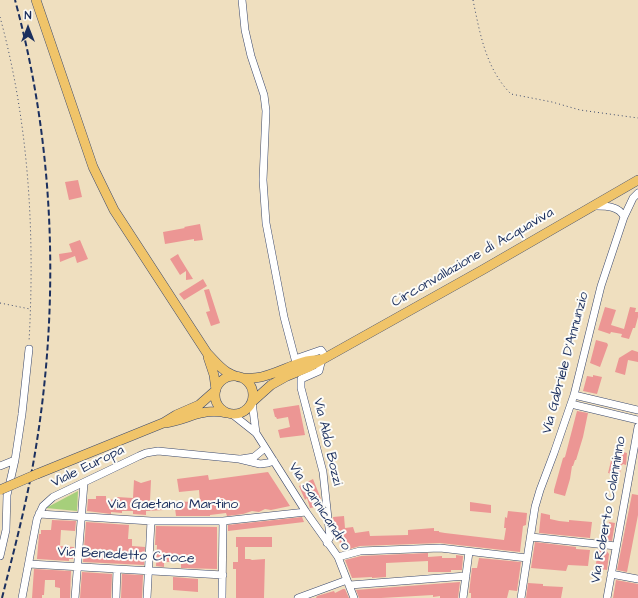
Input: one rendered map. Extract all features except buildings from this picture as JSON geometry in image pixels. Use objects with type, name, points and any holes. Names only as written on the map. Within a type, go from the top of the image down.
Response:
[{"type":"main road","points":[[36,0],[93,167],[114,210],[207,353],[223,369],[247,381],[252,391],[252,402],[249,407],[238,414],[215,411],[203,412],[177,421],[163,423]]},
{"type":"main road","name":"Circonvallazione di Acquaviva","points":[[252,402],[271,385],[286,376],[309,367],[484,269],[638,180]]},
{"type":"main road","points":[[207,353],[214,375],[216,401],[222,410],[229,413]]},
{"type":"main road","points":[[0,490],[163,423],[176,415],[199,405],[216,390],[222,381],[232,377],[260,377],[276,373],[306,361],[324,358]]},
{"type":"street","points":[[242,0],[245,30],[251,56],[264,96],[266,111],[263,180],[266,223],[284,317],[295,359],[321,350],[324,358]]},
{"type":"street","name":"Via Gabriele D'Annunzio","points":[[521,598],[535,507],[574,395],[601,286],[624,217],[633,198],[638,193]]},
{"type":"street","points":[[593,206],[610,206],[622,212],[624,217]]},
{"type":"street","points":[[0,556],[6,530],[8,495],[22,414],[29,349]]},
{"type":"street","name":"Via Aldo Bozzi","points":[[324,358],[319,371],[301,379],[300,383],[323,472],[330,538],[327,543]]},
{"type":"street","points":[[574,395],[638,410]]},
{"type":"street","points":[[252,402],[256,433]]},
{"type":"street","points":[[571,404],[638,420]]},
{"type":"street","points":[[229,413],[256,433]]},
{"type":"street","name":"Via Roberto Colanninno","points":[[607,598],[638,427]]},
{"type":"street","name":"Via Sannicandro","points":[[256,433],[306,512],[338,557],[354,598]]},
{"type":"street","name":"Viale Europa","points":[[239,460],[254,456],[265,448]]},
{"type":"street","name":"Viale Europa","points":[[22,598],[39,514],[43,506],[54,497],[139,456],[152,452],[167,452],[239,460],[260,464],[268,464],[274,461]]},
{"type":"street","points":[[0,466],[15,460]]},
{"type":"street","points":[[75,598],[84,483]]},
{"type":"street","name":"Via Gaetano Martino","points":[[39,514],[151,521],[223,521],[306,512]]},
{"type":"street","points":[[147,598],[151,521]]},
{"type":"street","points":[[222,598],[223,521]]},
{"type":"street","points":[[531,537],[616,546]]},
{"type":"street","points":[[338,557],[360,551],[440,548],[527,558]]},
{"type":"street","points":[[463,598],[469,552]]},
{"type":"street","name":"Via Benedetto Croce","points":[[29,564],[223,574]]},
{"type":"street","points":[[116,598],[117,569]]},
{"type":"street","points":[[611,574],[638,579]]},
{"type":"street","points":[[298,598],[349,583],[466,576]]},
{"type":"path","points":[[473,0],[480,34],[489,63],[496,76],[511,94],[552,102],[580,110],[638,118]]},
{"type":"path","points":[[0,17],[17,96],[28,175],[32,254],[29,349]]},
{"type":"path","points":[[0,303],[31,310]]},
{"type":"green space","points":[[78,491],[77,511],[46,508]]},
{"type":"railway","points":[[2,598],[24,508],[35,453],[43,397],[48,340],[50,283],[49,225],[39,111],[15,0]]}]
